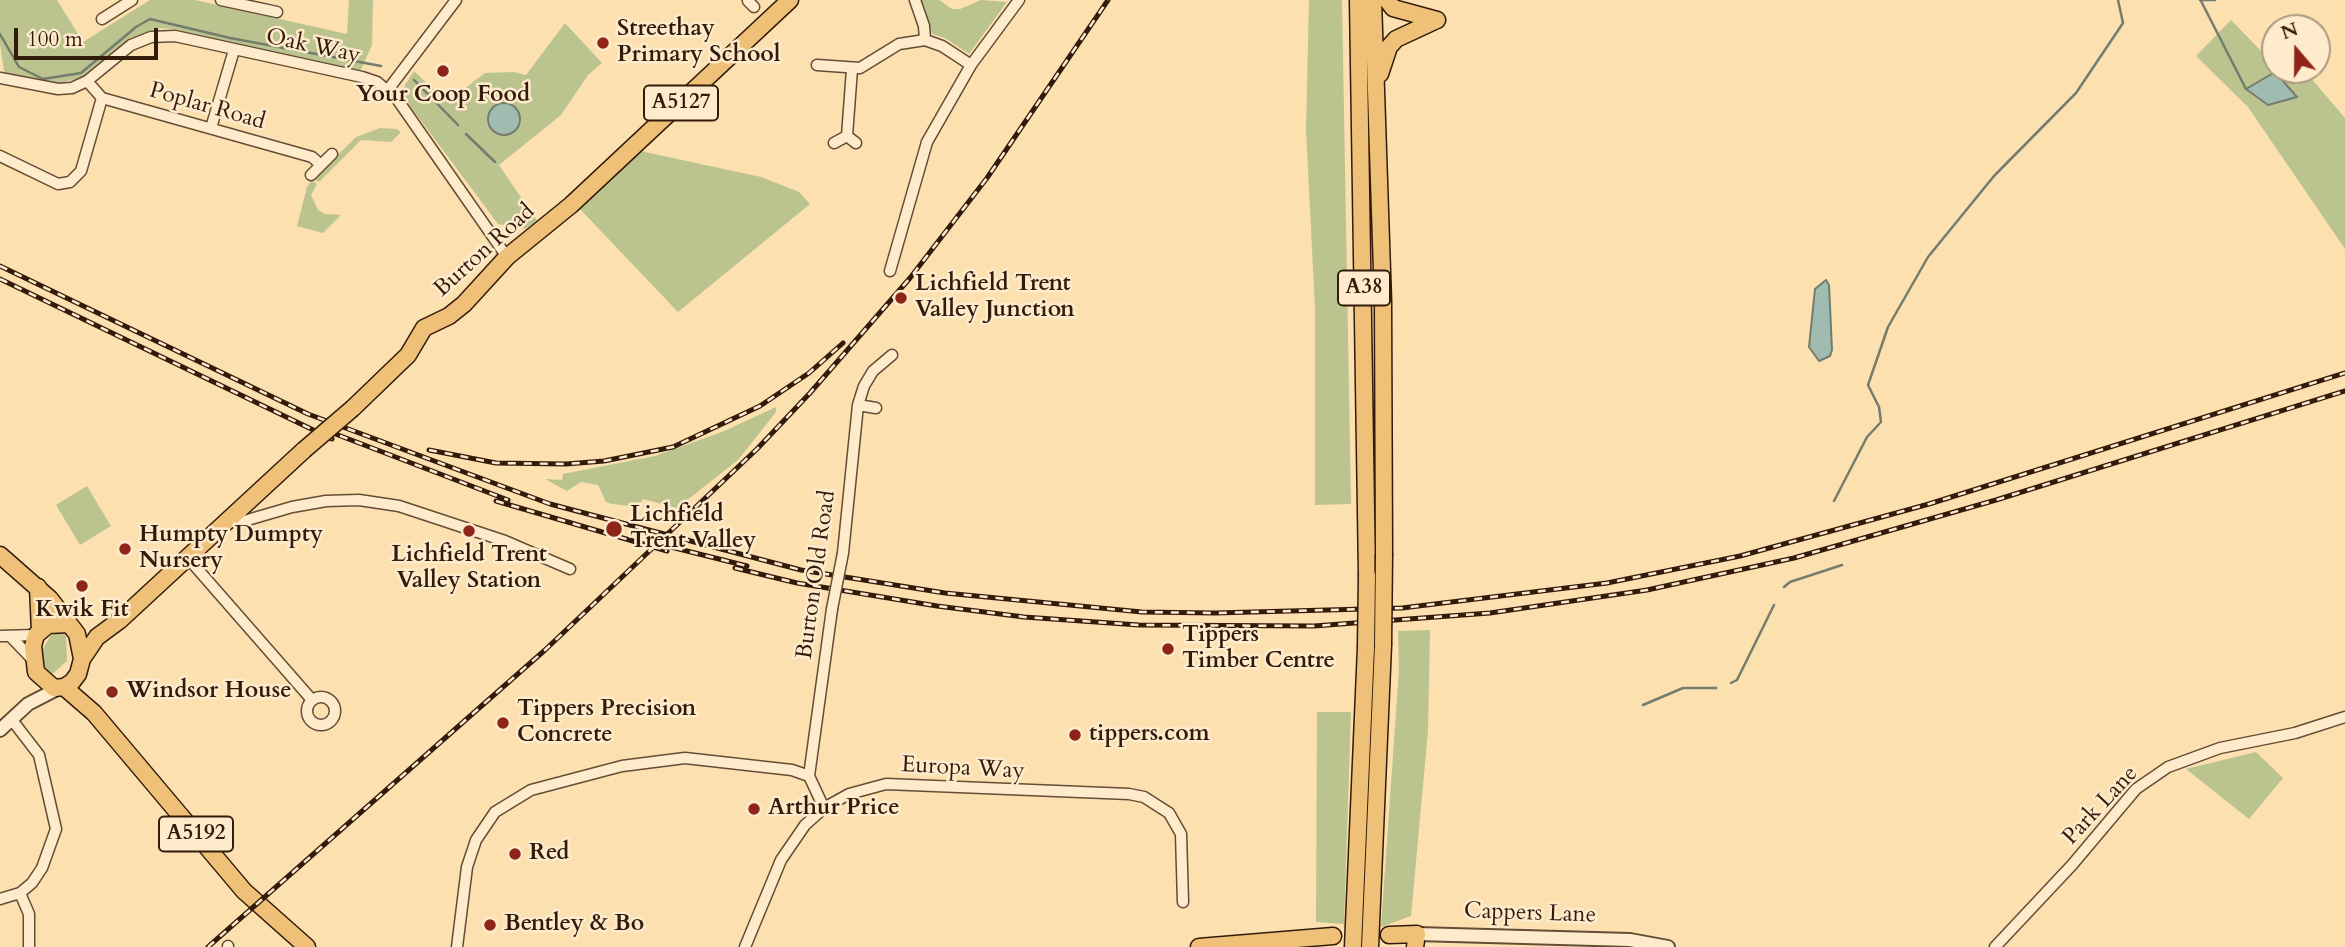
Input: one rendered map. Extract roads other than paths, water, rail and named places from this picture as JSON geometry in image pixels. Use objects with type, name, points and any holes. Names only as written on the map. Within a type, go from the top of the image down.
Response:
[{"type":"highway","name":"Burton Road","points":[[120,620],[353,408],[408,355],[425,328],[449,316],[464,304],[507,257],[571,205],[790,0]]},
{"type":"highway","name":"A38","points":[[1353,947],[1367,575],[1358,0]]},
{"type":"highway","name":"A38","points":[[1370,947],[1383,645],[1384,554],[1382,301],[1373,0]]},
{"type":"highway","points":[[1376,114],[1381,69],[1389,47],[1408,31],[1437,19],[1393,8],[1387,0]]},
{"type":"highway","points":[[0,555],[38,587],[71,626],[81,643],[78,674],[62,688],[46,685],[35,667],[33,646],[41,611],[38,587]]},
{"type":"highway","points":[[38,633],[48,625],[71,626],[120,620]]},
{"type":"highway","name":"A5127","points":[[80,663],[97,637],[120,620]]},
{"type":"highway","name":"A5192","points":[[80,663],[83,687],[94,713]]},
{"type":"highway","name":"A5192","points":[[62,688],[94,713],[244,891],[307,947]]},
{"type":"highway","name":"Cappers Lane","points":[[1389,935],[1416,941]]},
{"type":"highway","points":[[1199,947],[1333,936]]},
{"type":"street","points":[[102,19],[132,0]]},
{"type":"street","points":[[221,0],[276,12]]},
{"type":"street","points":[[387,91],[456,0]]},
{"type":"street","points":[[915,0],[924,26],[925,40]]},
{"type":"street","points":[[890,271],[927,142],[971,65],[1019,0]]},
{"type":"street","name":"Oak Way","points":[[0,78],[58,89],[88,81],[131,45],[151,37],[175,36],[362,77],[387,91],[507,257]]},
{"type":"street","points":[[817,65],[852,69],[869,64],[899,44],[925,40],[942,46],[971,65]]},
{"type":"street","points":[[211,128],[234,50]]},
{"type":"street","points":[[847,135],[852,69]]},
{"type":"street","points":[[0,156],[58,184],[71,182],[82,171],[102,98],[88,81]]},
{"type":"street","name":"Poplar Road","points":[[102,98],[312,157],[321,165]]},
{"type":"street","points":[[834,143],[847,135]]},
{"type":"street","points":[[847,135],[856,143]]},
{"type":"street","points":[[311,175],[332,154]]},
{"type":"street","name":"Burton Old Road","points":[[809,776],[842,553],[858,405],[868,378],[892,355]]},
{"type":"street","points":[[858,405],[876,408]]},
{"type":"street","points":[[234,514],[244,521],[292,507],[326,501],[359,500],[399,506],[494,537],[570,569]]},
{"type":"street","points":[[187,557],[312,700]]},
{"type":"street","points":[[5,637],[38,633]]},
{"type":"street","points":[[5,637],[35,667],[28,705]]},
{"type":"street","points":[[0,730],[28,705],[62,688]]},
{"type":"street","name":"Park Lane","points":[[1995,947],[2055,884],[2136,789],[2168,767],[2220,748],[2295,733],[2345,717]]},
{"type":"street","points":[[0,900],[20,892],[43,868],[57,829],[39,755],[12,720]]},
{"type":"street","points":[[457,947],[467,867],[476,840],[495,811],[531,790],[622,766],[685,758],[792,770],[809,776],[824,808]]},
{"type":"street","name":"Europa Way","points":[[745,947],[781,860],[805,825],[824,808],[849,794],[886,784],[1144,797],[1169,813],[1181,834],[1183,902]]},
{"type":"street","points":[[20,892],[29,914],[29,947]]},
{"type":"street","name":"Cappers Lane","points":[[1416,941],[1630,940],[1668,947]]},
{"type":"waterway","points":[[1834,501],[1867,437],[1881,422],[1879,407],[1868,385],[1888,327],[1928,257],[1994,176],[2076,93],[2123,23],[2118,0]]},
{"type":"waterway","points":[[2200,0],[2215,0]]},
{"type":"waterway","points":[[2201,1],[2246,89]]},
{"type":"waterway","points":[[0,34],[19,67],[43,79],[81,73],[136,27],[150,19],[230,38],[381,66]]},
{"type":"waterway","points":[[414,80],[458,125]]},
{"type":"waterway","points":[[466,134],[495,162]]},
{"type":"waterway","points":[[1784,587],[1790,582],[1842,565]]},
{"type":"waterway","points":[[1731,683],[1737,680],[1774,605]]},
{"type":"waterway","points":[[1643,705],[1683,688],[1716,688]]},
{"type":"railway","points":[[208,947],[545,650],[757,449],[810,393],[910,278],[987,178],[1108,0]]},
{"type":"railway","points":[[0,266],[308,414],[550,504],[801,570],[945,593],[1142,612],[1215,613],[1402,608],[1607,583],[1740,556],[1929,504],[2345,373]]},
{"type":"railway","points":[[0,279],[332,439]]},
{"type":"railway","points":[[429,450],[496,463],[566,464],[604,461],[673,447],[760,406],[809,373],[843,343]]},
{"type":"railway","points":[[735,568],[797,583],[937,606],[1024,617],[1139,625],[1314,626],[1490,613],[1647,590],[1794,558],[1996,500],[2345,391]]},
{"type":"railway","points":[[325,430],[508,500]]},
{"type":"railway","points":[[496,501],[667,551]]},
{"type":"railway","points":[[659,544],[747,566]]},
{"type":"place","name":"Streethay Primary School","points":[[603,43]]},
{"type":"place","name":"Your Coop Food","points":[[443,71]]},
{"type":"place","name":"Lichfield Trent Valley Junction","points":[[901,298]]},
{"type":"place","name":"Lichfield Trent Valley","points":[[614,529]]},
{"type":"place","name":"Lichfield Trent Valley Station","points":[[469,531]]},
{"type":"place","name":"Humpty Dumpty Nursery","points":[[125,549]]},
{"type":"place","name":"Kwik Fit","points":[[82,586]]},
{"type":"place","name":"Tippers Timber Centre","points":[[1168,649]]},
{"type":"place","name":"Windsor House","points":[[112,692]]},
{"type":"place","name":"Tippers Precision Concrete","points":[[503,723]]},
{"type":"place","name":"tippers.com","points":[[1075,735]]},
{"type":"place","name":"Arthur Price","points":[[754,809]]},
{"type":"place","name":"Red","points":[[515,854]]},
{"type":"place","name":"Bentley & Bo","points":[[490,925]]}]
